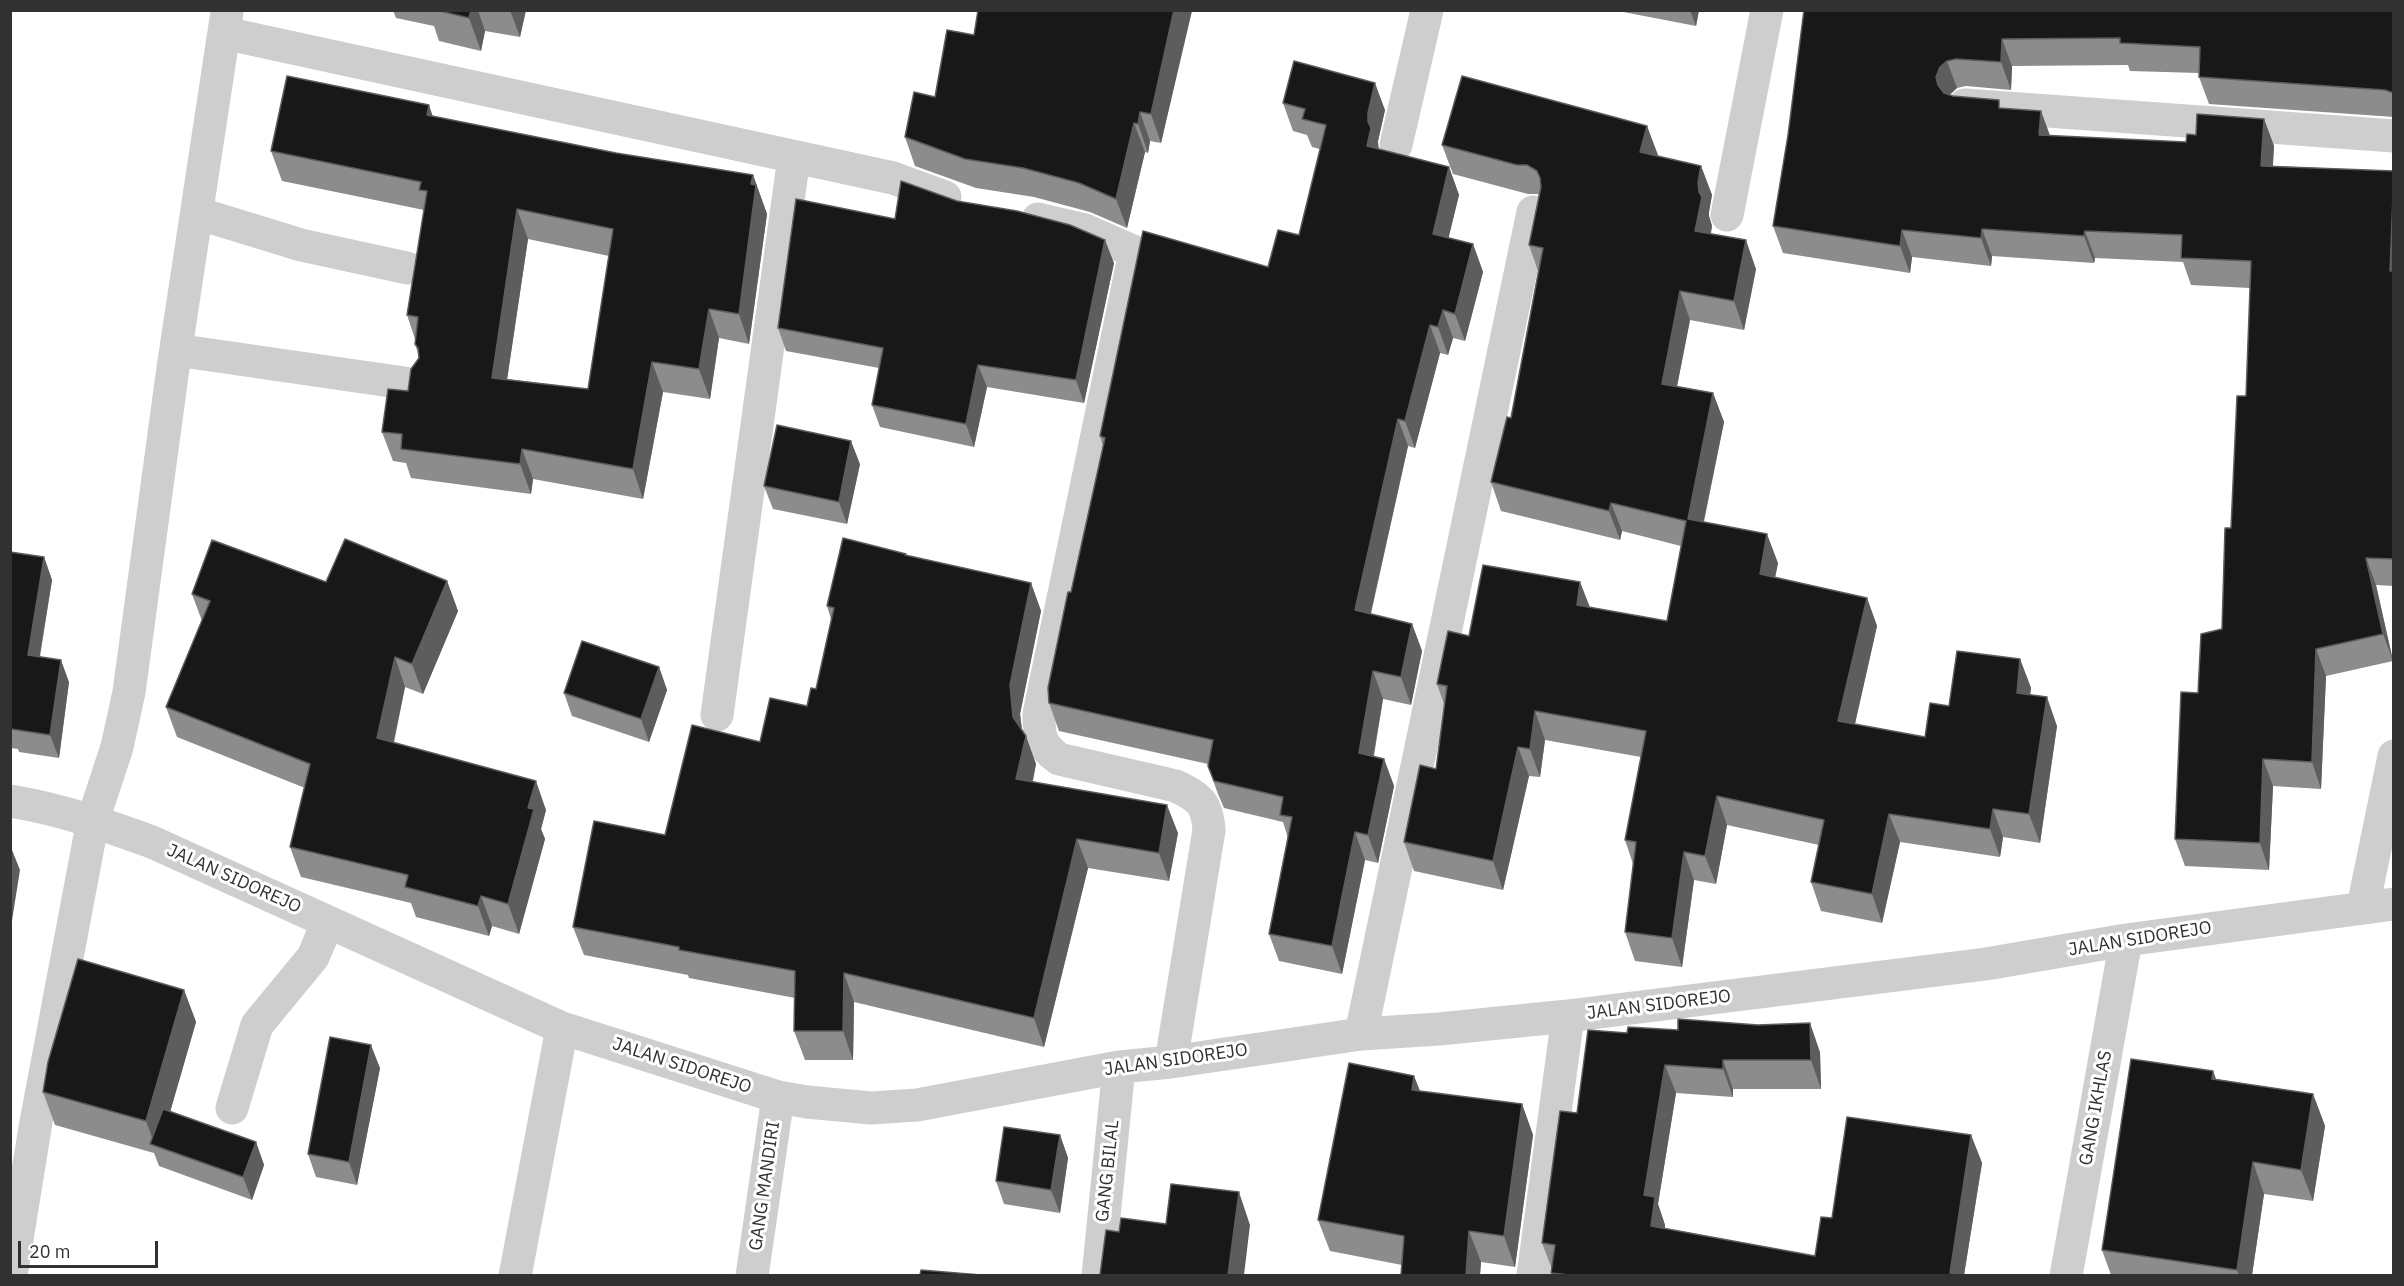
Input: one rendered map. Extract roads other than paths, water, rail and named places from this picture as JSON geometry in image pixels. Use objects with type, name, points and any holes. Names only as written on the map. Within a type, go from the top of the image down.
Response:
[{"type":"street","points":[[1396,145],[1427,10]]},
{"type":"street","points":[[1727,215],[1767,10]]},
{"type":"street","points":[[11,1275],[55,1018],[93,820],[117,747],[129,692],[176,350],[225,22],[794,157],[893,178],[971,206]]},
{"type":"street","points":[[1965,105],[2394,136]]},
{"type":"street","points":[[717,715],[794,157]]},
{"type":"street","points":[[1006,212],[1029,215],[1057,225],[1084,230],[1135,252],[1039,714],[1039,732],[1045,749],[1059,759],[1176,786],[1191,793],[1202,803],[1208,813],[1209,830],[1171,1062]]},
{"type":"street","points":[[1361,1034],[1533,212]]},
{"type":"street","points":[[197,213],[301,245],[407,268]]},
{"type":"street","points":[[176,350],[411,384]]},
{"type":"street","points":[[2378,906],[2394,756]]},
{"type":"street","name":"JALAN SIDOREJO","points":[[10,801],[48,807],[93,820],[152,842],[562,1028],[778,1097],[871,1108],[917,1105],[1119,1067],[1171,1062],[1361,1034],[1568,1016],[1986,964],[2126,940],[2378,906]]},
{"type":"street","points":[[231,1108],[257,1025],[313,957],[328,922]]},
{"type":"street","name":"GANG IKHLAS","points":[[2066,1275],[2126,940]]},
{"type":"street","points":[[1533,1275],[1568,1016]]},
{"type":"street","points":[[515,1275],[562,1028]]},
{"type":"street","name":"GANG BILAL","points":[[1098,1275],[1119,1067]]},
{"type":"street","name":"GANG MANDIRI","points":[[752,1275],[778,1097]]}]
